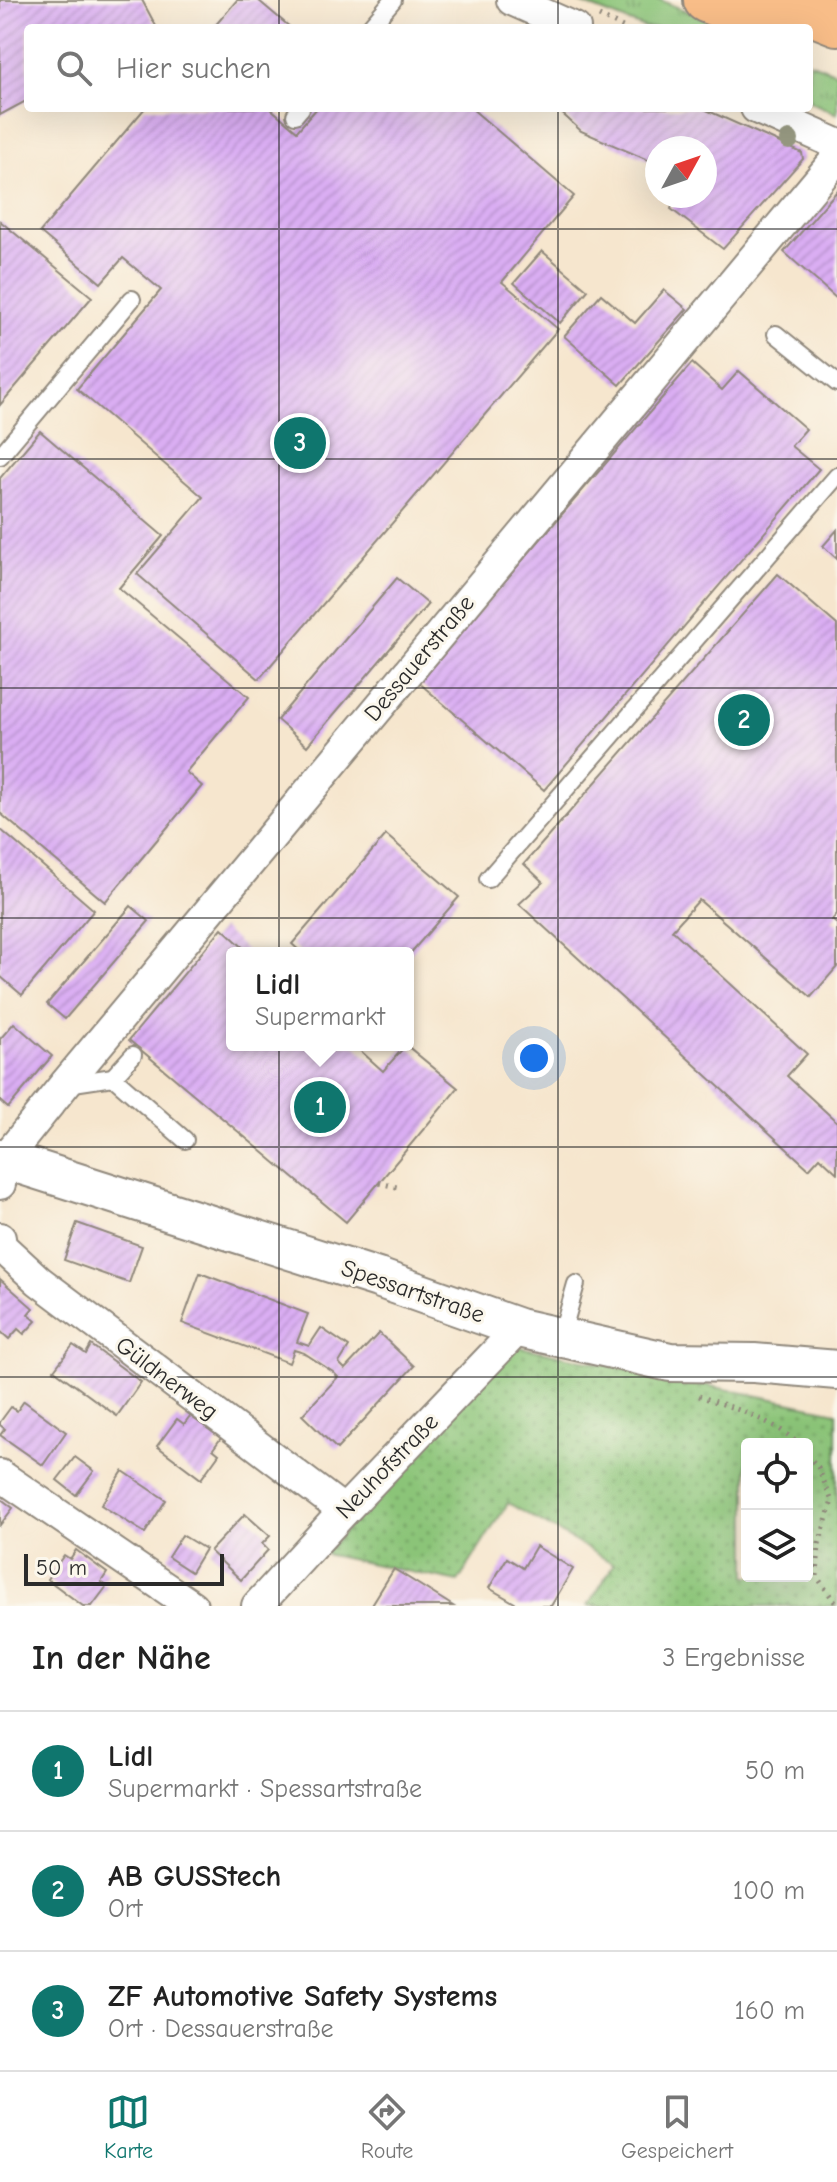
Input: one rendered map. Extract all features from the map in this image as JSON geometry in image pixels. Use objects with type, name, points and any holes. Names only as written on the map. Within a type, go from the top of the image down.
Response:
[{"type":"highway","points":[[706,0],[765,24]]},
{"type":"highway","points":[[779,0],[837,23]]},
{"type":"highway","points":[[813,44],[837,53]]},
{"type":"street","points":[[512,0],[566,24]]},
{"type":"street","points":[[765,112],[837,144]]},
{"type":"street","name":"Dessauerstraße","points":[[1,1168],[65,1084],[837,158]]},
{"type":"street","name":"Spessartstraße","points":[[1,1168],[378,1278],[519,1328],[670,1362],[754,1363],[837,1370]]},
{"type":"street","name":"Güldnerweg","points":[[0,1238],[1,1246],[39,1281],[344,1511]]},
{"type":"street","name":"Neuhofstraße","points":[[257,1606],[519,1328]]},
{"type":"street","points":[[0,1475],[192,1606]]},
{"type":"lane","points":[[372,24],[393,0]]},
{"type":"lane","points":[[0,456],[132,299]]},
{"type":"lane","points":[[776,334],[837,383]]},
{"type":"lane","points":[[488,879],[837,476]]},
{"type":"lane","points":[[65,1084],[113,1077],[133,1055]]},
{"type":"lane","points":[[113,1077],[185,1140]]},
{"type":"lane","points":[[561,1337],[576,1284]]},
{"type":"path","points":[[379,1183],[401,1188]]},
{"type":"path","points":[[670,1362],[698,1395],[741,1411],[792,1438]]},
{"type":"path","points":[[813,1462],[832,1501],[819,1544],[817,1577],[837,1605]]},
{"type":"green space","points":[[573,0],[660,0],[718,24],[635,24]]},
{"type":"green space","points":[[813,64],[837,73],[837,114],[813,103]]},
{"type":"green space","points":[[515,1346],[837,1412],[837,1606],[588,1606],[614,1564],[508,1503],[458,1582],[324,1554]]},
{"type":"building","points":[[0,0],[142,0],[155,24],[24,24],[24,102],[0,115]]},
{"type":"building","points":[[237,0],[258,0],[286,24],[216,24]]},
{"type":"building","points":[[142,112],[275,112],[297,131],[314,112],[476,112],[574,196],[502,282],[558,329],[259,679],[137,574],[203,497],[77,389],[161,290],[123,258],[101,283],[40,232]]},
{"type":"building","points":[[560,112],[711,112],[802,153],[803,159],[723,249],[671,209],[717,208],[717,136],[645,136],[645,159],[581,131]]},
{"type":"building","points":[[837,191],[837,299],[784,252]]},
{"type":"building","points":[[0,221],[92,297],[0,405]]},
{"type":"building","points":[[542,251],[588,290],[560,323],[514,283]]},
{"type":"building","points":[[664,290],[687,309],[620,385],[564,336],[601,294],[635,323]]},
{"type":"building","points":[[692,363],[722,390],[739,371],[806,429],[791,446],[819,469],[544,790],[418,682]]},
{"type":"building","points":[[40,431],[163,536],[119,588],[249,697],[186,772],[202,786],[105,902],[0,813],[0,478]]},
{"type":"building","points":[[837,530],[837,559],[823,546]]},
{"type":"building","points":[[778,574],[837,625],[837,914],[832,920],[837,924],[837,967],[811,997],[699,900],[672,930],[807,1054],[787,1076],[837,1122],[837,1173],[820,1157],[809,1169],[519,904],[543,882],[524,864]]},
{"type":"building","points":[[397,578],[428,604],[307,746],[277,720]]},
{"type":"building","points":[[0,829],[94,910],[22,995],[0,976]]},
{"type":"building","points":[[386,835],[459,897],[414,949],[295,947],[292,944]]},
{"type":"building","points":[[131,906],[149,921],[65,1019],[47,1004]]},
{"type":"building","points":[[222,928],[243,947],[226,947],[226,1051],[361,1051],[383,1071],[401,1051],[413,1051],[458,1088],[346,1222],[129,1040]]},
{"type":"building","points":[[14,1023],[52,1056],[8,1108],[0,1101],[0,1039]]},
{"type":"building","points":[[77,1223],[142,1246],[129,1283],[64,1260]]},
{"type":"building","points":[[200,1273],[308,1314],[297,1342],[309,1346],[321,1328],[349,1347],[339,1363],[345,1369],[379,1333],[414,1366],[337,1449],[302,1415],[338,1377],[304,1353],[294,1350],[289,1363],[182,1323]]},
{"type":"building","points":[[0,1279],[33,1308],[28,1314],[36,1321],[24,1334],[18,1329],[9,1339],[0,1331]]},
{"type":"building","points":[[73,1345],[86,1354],[91,1345],[141,1382],[117,1416],[54,1370]]},
{"type":"building","points":[[24,1401],[66,1432],[43,1465],[0,1435],[5,1429],[0,1422],[11,1407],[17,1411]]},
{"type":"building","points":[[190,1416],[221,1438],[213,1449],[219,1454],[201,1479],[157,1446],[177,1419],[184,1424]]},
{"type":"building","points":[[75,1457],[94,1471],[76,1495],[57,1480]]},
{"type":"building","points":[[123,1471],[166,1500],[145,1533],[101,1505]]},
{"type":"building","points":[[0,1498],[13,1508],[0,1525]]},
{"type":"building","points":[[245,1514],[270,1536],[262,1544],[268,1550],[241,1580],[210,1551]]},
{"type":"building","points":[[182,1535],[205,1549],[191,1572],[168,1557]]},
{"type":"building","points":[[536,1546],[573,1569],[551,1606],[520,1606],[489,1588],[507,1558],[523,1568]]},
{"type":"building","points":[[76,1550],[107,1573],[101,1582],[107,1586],[92,1606],[83,1606],[47,1579],[64,1555],[70,1559]]},
{"type":"building","points":[[394,1569],[453,1606],[371,1606]]},
{"type":"place","name":"ZF Automotive Safety Systems","points":[[300,443]]},
{"type":"place","name":"AB GUSStech","points":[[744,720]]},
{"type":"place","name":"Lidl","points":[[320,1107]]}]
